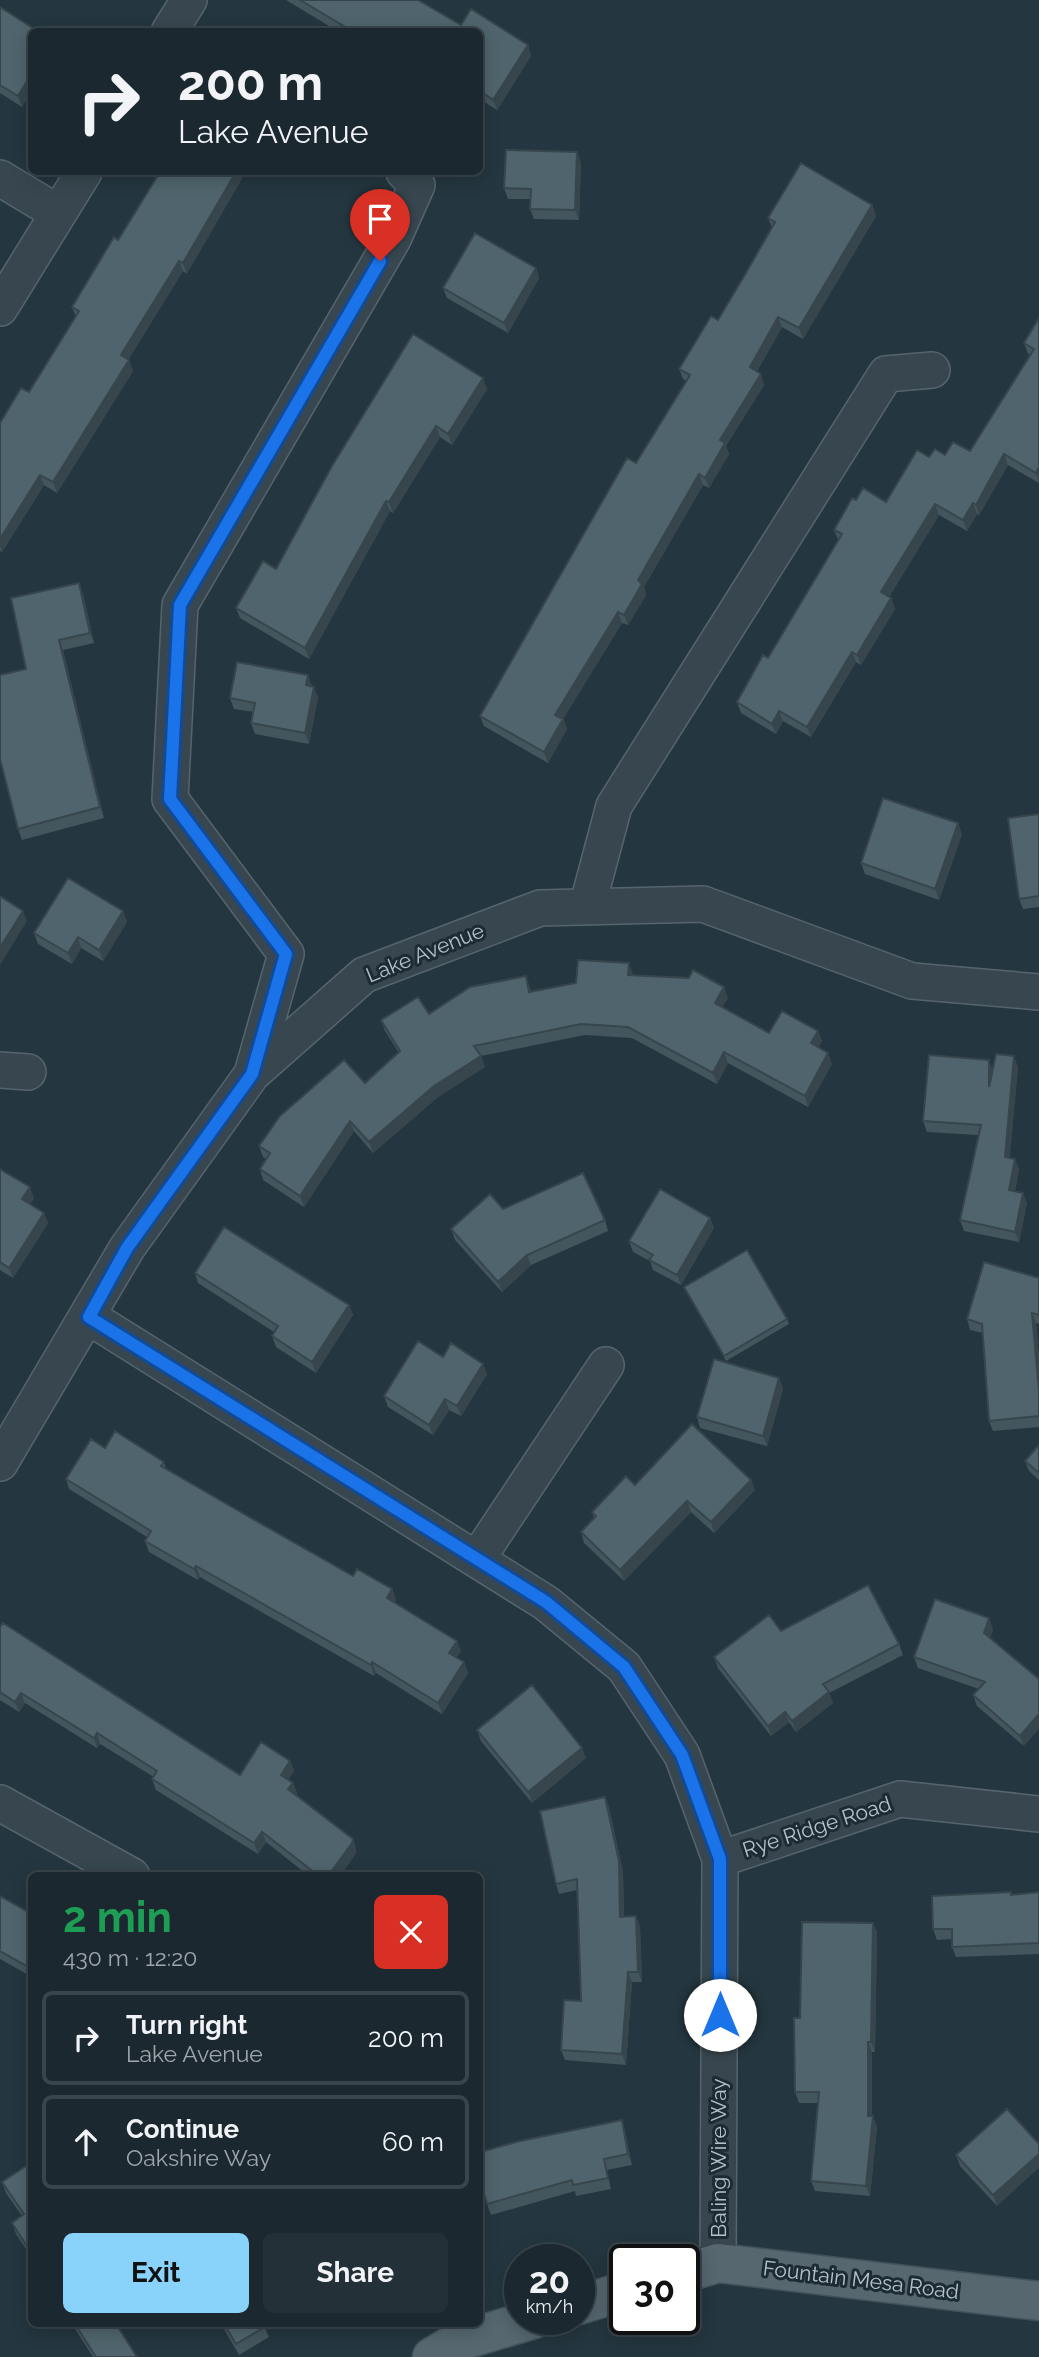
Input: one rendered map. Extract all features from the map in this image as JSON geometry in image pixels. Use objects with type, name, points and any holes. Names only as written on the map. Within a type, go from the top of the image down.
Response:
[{"type":"main road","name":"Fountain Mesa Road","points":[[701,2268],[1039,2301]]},
{"type":"main road","points":[[432,2357],[457,2342],[504,2328]]},
{"type":"street","points":[[0,308],[82,175]]},
{"type":"street","points":[[252,1074],[286,954],[170,799],[180,605],[393,239],[417,184],[407,175]]},
{"type":"street","points":[[0,178],[58,213]]},
{"type":"street","points":[[587,907],[614,806],[886,374],[932,370]]},
{"type":"street","name":"Lake Avenue","points":[[0,1463],[89,1317],[127,1248],[252,1074],[363,975],[540,908],[703,904],[912,981],[1039,992]]},
{"type":"street","name":"Baling Wire Way","points":[[89,1317],[546,1602],[624,1667],[682,1755],[720,1859],[701,2268]]},
{"type":"street","points":[[477,1559],[606,1365]]},
{"type":"street","name":"Rye Ridge Road","points":[[720,1859],[900,1799],[1039,1814]]},
{"type":"street","points":[[0,1803],[125,1872]]},
{"type":"building","points":[[300,0],[418,0],[461,25],[471,9],[528,45],[493,100],[483,93],[483,28],[347,28]]},
{"type":"building","points":[[0,7],[33,28],[28,28],[28,84],[26,83],[18,96],[0,85]]},
{"type":"building","points":[[506,150],[577,152],[575,210],[530,209],[531,189],[504,188]]},
{"type":"building","points":[[801,163],[872,205],[799,328],[778,317],[750,367],[761,374],[720,440],[725,443],[705,478],[699,474],[638,580],[642,584],[624,615],[618,612],[555,715],[563,719],[544,752],[480,716],[627,458],[636,463],[690,375],[679,369],[711,316],[718,320],[746,273],[775,222],[768,218]]},
{"type":"building","points":[[158,175],[234,175],[183,263],[179,261],[121,355],[129,360],[53,482],[40,475],[0,539],[0,423],[21,388],[29,392],[79,311],[72,307],[114,237],[118,240]]},
{"type":"building","points":[[475,233],[536,268],[504,323],[443,288]]},
{"type":"building","points":[[1039,318],[1039,467],[1036,473],[1004,454],[976,505],[973,503],[963,520],[935,504],[881,592],[891,598],[857,655],[852,652],[807,727],[779,711],[772,724],[737,702],[763,655],[768,658],[842,534],[834,530],[852,498],[856,500],[863,488],[886,502],[917,450],[929,457],[935,449],[945,455],[953,442],[970,451],[1034,349],[1024,343]]},
{"type":"building","points":[[413,334],[483,378],[448,434],[436,426],[389,502],[386,501],[305,648],[236,608],[263,561],[276,569],[332,466]]},
{"type":"building","points":[[79,583],[90,633],[59,640],[100,807],[18,829],[0,759],[0,675],[26,669],[11,598]]},
{"type":"building","points":[[237,662],[308,675],[306,685],[314,687],[305,733],[251,723],[255,703],[230,698]]},
{"type":"building","points":[[883,798],[958,823],[935,889],[861,863]]},
{"type":"building","points":[[1039,814],[1039,896],[1019,899],[1008,818]]},
{"type":"building","points":[[68,878],[123,911],[99,950],[78,937],[68,953],[34,933]]},
{"type":"building","points":[[0,896],[23,911],[0,948]]},
{"type":"building","points":[[578,960],[629,963],[628,975],[689,978],[693,970],[724,987],[715,1003],[769,1033],[782,1011],[818,1031],[811,1043],[828,1053],[805,1096],[724,1052],[713,1073],[628,1027],[581,1024],[474,1046],[481,1056],[434,1086],[369,1142],[350,1121],[300,1196],[260,1169],[270,1153],[259,1146],[280,1116],[344,1060],[365,1083],[400,1051],[381,1020],[418,997],[429,1014],[470,987],[526,976],[529,992],[576,983]]},
{"type":"building","points":[[996,1054],[1014,1056],[1005,1157],[1015,1159],[1009,1190],[1023,1193],[1015,1232],[960,1220],[981,1125],[923,1121],[929,1055],[989,1060],[989,1087]]},
{"type":"building","points":[[0,1169],[30,1187],[22,1199],[44,1213],[9,1268],[0,1262]]},
{"type":"building","points":[[583,1173],[605,1220],[527,1255],[498,1282],[451,1229],[490,1194],[503,1209]]},
{"type":"building","points":[[660,1189],[710,1218],[677,1275],[649,1260],[653,1255],[629,1241]]},
{"type":"building","points":[[224,1227],[349,1305],[312,1362],[272,1336],[278,1326],[195,1273]]},
{"type":"building","points":[[747,1250],[787,1319],[724,1356],[684,1287]]},
{"type":"building","points":[[984,1262],[1039,1278],[1039,1315],[1032,1313],[1039,1416],[989,1421],[982,1324],[967,1319]]},
{"type":"building","points":[[418,1341],[443,1357],[451,1343],[483,1364],[457,1406],[445,1399],[429,1425],[384,1396]]},
{"type":"building","points":[[714,1359],[779,1378],[763,1436],[697,1417]]},
{"type":"building","points":[[692,1424],[751,1480],[711,1522],[687,1501],[620,1570],[581,1532],[596,1516],[592,1512],[626,1476],[635,1485]]},
{"type":"building","points":[[115,1431],[164,1462],[161,1466],[251,1518],[353,1576],[357,1569],[392,1589],[387,1598],[457,1641],[449,1653],[464,1662],[438,1703],[372,1662],[371,1665],[196,1566],[194,1569],[145,1541],[151,1531],[66,1479],[91,1439],[105,1448]]},
{"type":"building","points":[[1039,1445],[1039,1473],[1025,1461]]},
{"type":"building","points":[[868,1585],[899,1644],[823,1684],[829,1692],[792,1721],[785,1712],[768,1726],[714,1657],[769,1615],[781,1631]]},
{"type":"building","points":[[935,1599],[989,1618],[984,1633],[1039,1679],[1039,1714],[1020,1736],[973,1695],[985,1682],[914,1657]]},
{"type":"building","points":[[3,1623],[240,1775],[261,1742],[290,1761],[281,1775],[293,1783],[288,1789],[353,1839],[352,1843],[331,1872],[314,1872],[262,1832],[254,1843],[152,1779],[157,1771],[97,1733],[94,1738],[21,1693],[15,1702],[0,1692],[0,1627]]},
{"type":"building","points":[[532,1685],[582,1748],[528,1792],[477,1730]]},
{"type":"building","points":[[605,1797],[619,1861],[620,1917],[636,1916],[638,1972],[628,1972],[622,2054],[561,2050],[564,2000],[581,2001],[577,1879],[556,1884],[540,1811]]},
{"type":"building","points":[[1011,1892],[1011,1895],[1039,1892],[1039,1943],[952,1947],[952,1929],[933,1929],[932,1896]]},
{"type":"building","points":[[0,1896],[28,1912],[28,1967],[0,1951]]},
{"type":"building","points":[[802,1922],[873,1923],[868,2116],[873,2116],[866,2186],[811,2181],[819,2092],[795,2092],[794,2018],[800,2018]]},
{"type":"building","points":[[1007,2109],[1039,2144],[1039,2154],[993,2195],[956,2155]]},
{"type":"building","points":[[622,2120],[628,2154],[604,2159],[608,2178],[573,2185],[572,2180],[487,2204],[483,2190],[483,2151]]},
{"type":"building","points":[[28,2165],[28,2248],[12,2223],[24,2214],[2,2182]]},
{"type":"building","points":[[77,2327],[118,2327],[137,2357],[96,2357]]},
{"type":"building","points":[[226,2327],[265,2327],[236,2344]]},
{"type":"route","points":[[380,261],[180,605],[170,799],[286,954],[252,1074],[127,1248],[89,1317],[546,1602],[624,1667],[682,1755],[720,1859],[720,2015]]}]
